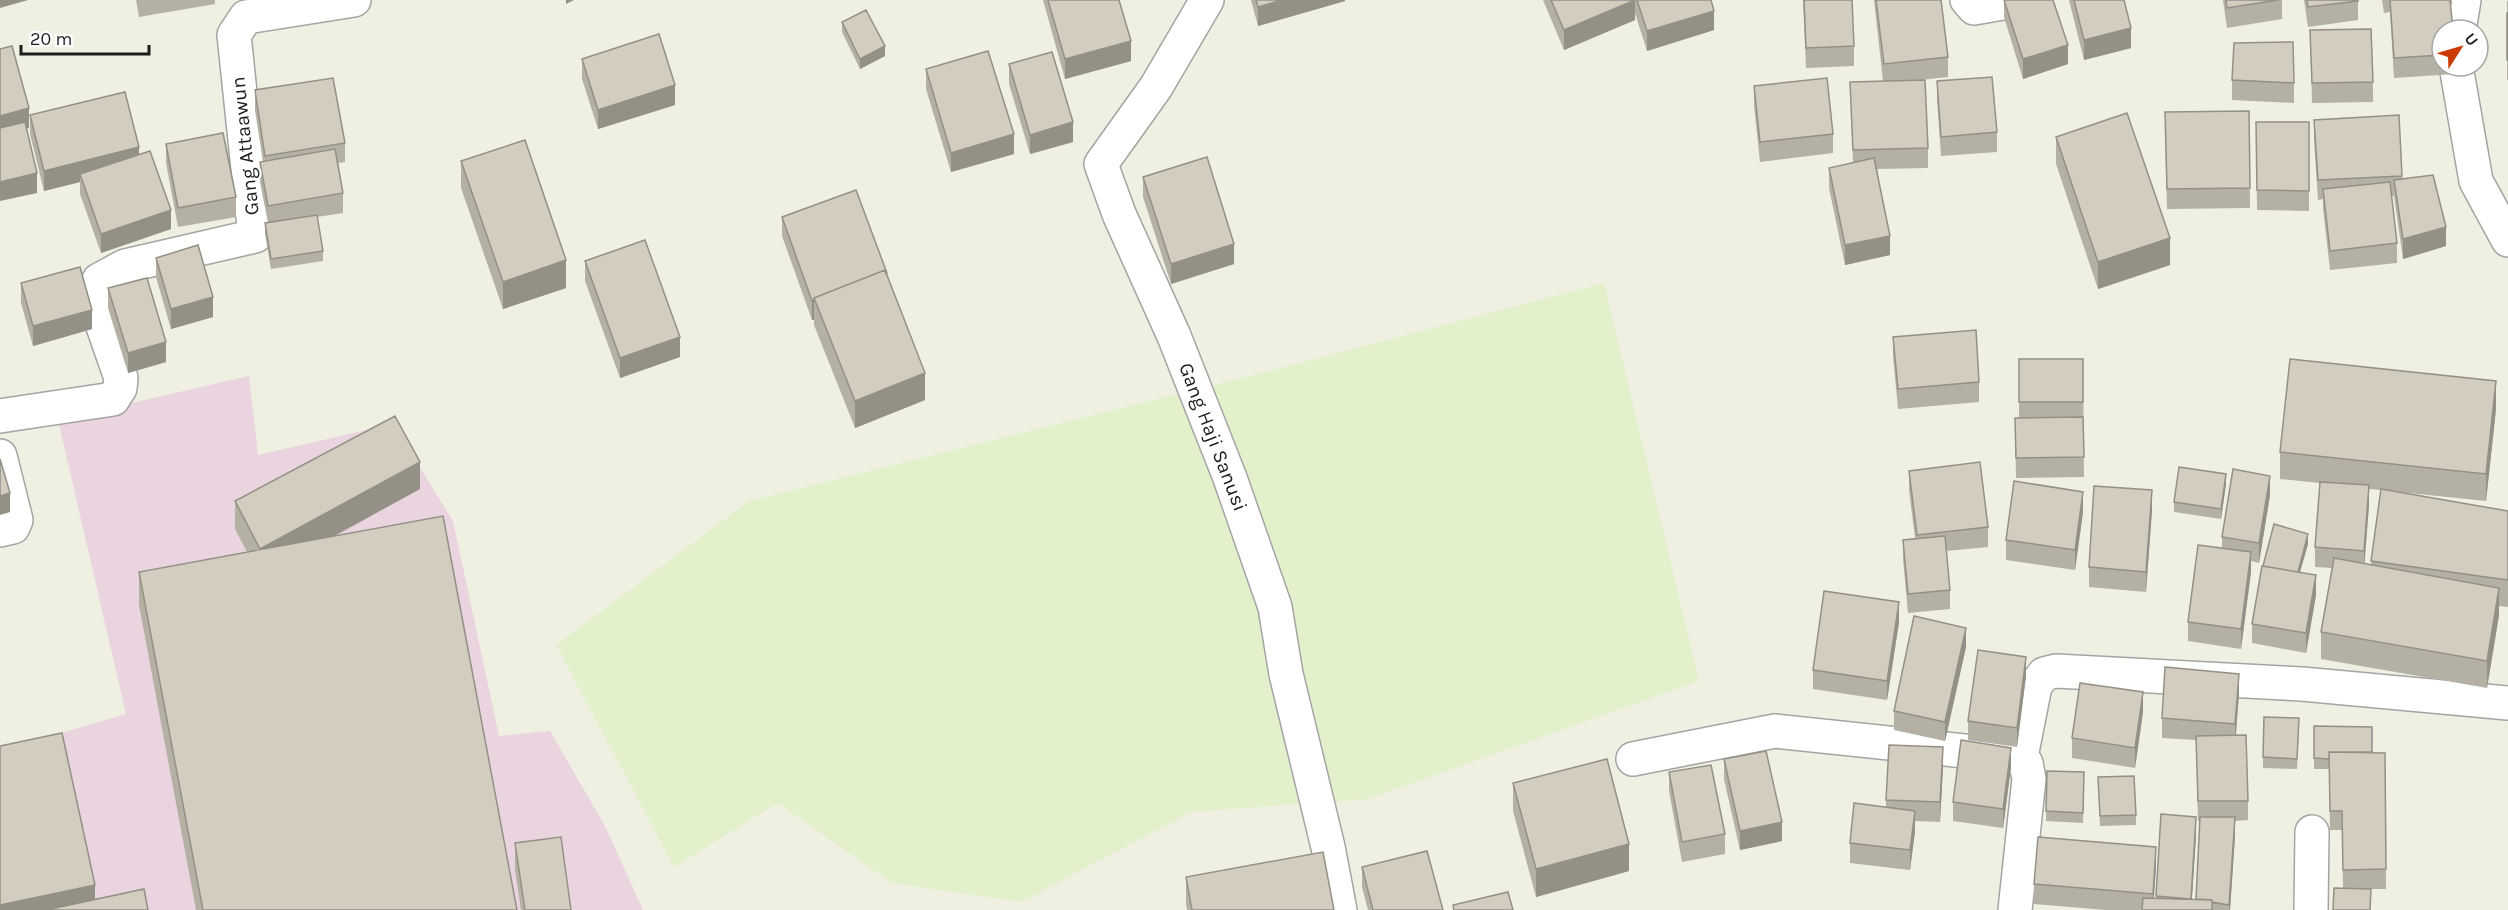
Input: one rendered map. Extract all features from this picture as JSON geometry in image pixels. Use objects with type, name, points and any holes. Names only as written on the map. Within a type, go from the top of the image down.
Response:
[{"type":"street","name":"Gang Attaawun","points":[[0,416],[113,399],[120,388],[121,378],[92,295],[99,280],[125,266],[255,236],[234,35],[246,17],[354,0]]},
{"type":"street","name":"Gang Haji Sanusi","points":[[1207,0],[1156,87],[1101,164],[1119,214],[1174,336],[1230,478],[1275,607],[1286,674],[1328,847],[1340,910]]},
{"type":"street","points":[[1967,0],[1974,8],[2020,0]]},
{"type":"street","points":[[2461,18],[2464,0]]},
{"type":"street","points":[[2458,78],[2476,181],[2508,240]]},
{"type":"street","points":[[0,456],[16,520],[13,527],[0,530]]},
{"type":"street","points":[[2015,910],[2029,778],[2026,764],[2021,757],[2035,686],[2044,674],[2056,670],[2302,684],[2508,703]]},
{"type":"street","points":[[1632,759],[1775,731],[2021,757]]},
{"type":"street","points":[[2311,910],[2312,832]]},
{"type":"shaded area","points":[[249,376],[258,455],[393,424],[453,521],[499,736],[550,731],[606,828],[643,910],[0,910],[0,751],[126,714],[58,420]]},
{"type":"green space","points":[[1604,283],[1699,681],[1368,799],[1191,812],[1021,902],[892,883],[778,803],[674,867],[556,645],[749,501],[1261,373]]},
{"type":"building","points":[[1048,0],[1119,0],[1131,41],[1065,59]]},
{"type":"building","points":[[1256,0],[1282,0],[1258,7]]},
{"type":"building","points":[[1551,0],[1635,0],[1564,30]]},
{"type":"building","points":[[1637,0],[1711,0],[1714,11],[1647,31]]},
{"type":"building","points":[[1804,0],[1852,0],[1854,46],[1806,48]]},
{"type":"building","points":[[1876,0],[1941,0],[1948,57],[1884,64]]},
{"type":"building","points":[[2004,0],[2053,0],[2068,45],[2023,59]]},
{"type":"building","points":[[2074,0],[2124,0],[2131,28],[2084,40]]},
{"type":"building","points":[[2226,0],[2278,0],[2227,8]]},
{"type":"building","points":[[2307,0],[2358,0],[2358,1],[2308,7]]},
{"type":"building","points":[[2390,0],[2450,0],[2452,18],[2430,18],[2430,56],[2394,58]]},
{"type":"building","points":[[866,10],[885,46],[860,59],[842,22]]},
{"type":"building","points":[[2508,13],[2508,60],[2507,60]]},
{"type":"building","points":[[2371,29],[2373,82],[2312,83],[2310,30]]},
{"type":"building","points":[[659,34],[675,85],[598,110],[582,59]]},
{"type":"building","points":[[2293,42],[2294,83],[2232,80],[2234,43]]},
{"type":"building","points":[[12,46],[29,108],[0,116],[0,49]]},
{"type":"building","points":[[988,51],[1014,134],[951,153],[926,69]]},
{"type":"building","points":[[1052,52],[1073,122],[1030,135],[1009,64]]},
{"type":"building","points":[[1992,77],[1997,132],[1941,137],[1937,81]]},
{"type":"building","points":[[333,78],[345,143],[265,156],[255,90]]},
{"type":"building","points":[[1827,78],[1833,134],[1760,142],[1754,86]]},
{"type":"building","points":[[1925,80],[1928,148],[1853,150],[1850,82]]},
{"type":"building","points":[[125,92],[139,147],[44,171],[30,115]]},
{"type":"building","points":[[2249,111],[2250,188],[2167,189],[2165,112]]},
{"type":"building","points":[[2127,113],[2170,238],[2098,262],[2056,137]]},
{"type":"building","points":[[2399,115],[2402,176],[2318,180],[2314,120]]},
{"type":"building","points":[[25,122],[37,173],[0,182],[0,128]]},
{"type":"building","points":[[2256,122],[2309,122],[2309,191],[2257,190]]},
{"type":"building","points":[[223,133],[236,197],[178,208],[166,144]]},
{"type":"building","points":[[525,140],[566,260],[503,282],[461,161]]},
{"type":"building","points":[[335,149],[343,193],[268,206],[260,162]]},
{"type":"building","points":[[150,151],[171,210],[101,234],[80,174]]},
{"type":"building","points":[[1207,157],[1234,244],[1171,264],[1143,177]]},
{"type":"building","points":[[1874,158],[1890,236],[1845,245],[1829,168]]},
{"type":"building","points":[[2433,175],[2446,227],[2403,239],[2394,180]]},
{"type":"building","points":[[2390,182],[2397,243],[2330,251],[2323,189]]},
{"type":"building","points":[[856,190],[887,273],[885,270],[814,298],[812,301],[782,217]]},
{"type":"building","points":[[317,215],[323,251],[271,259],[265,223]]},
{"type":"building","points":[[645,240],[680,337],[620,358],[585,261]]},
{"type":"building","points":[[198,245],[213,297],[171,309],[156,258]]},
{"type":"building","points":[[80,267],[92,310],[33,326],[21,283]]},
{"type":"building","points":[[885,270],[925,373],[855,401],[814,298]]},
{"type":"building","points":[[147,278],[166,342],[128,353],[108,288]]},
{"type":"building","points":[[1976,330],[1979,382],[1898,389],[1893,337]]},
{"type":"building","points":[[2019,359],[2083,359],[2083,402],[2019,402]]},
{"type":"building","points":[[2290,359],[2496,381],[2486,474],[2280,452]]},
{"type":"building","points":[[395,416],[420,462],[260,549],[235,501]]},
{"type":"building","points":[[2083,417],[2084,457],[2016,458],[2015,418]]},
{"type":"building","points":[[0,459],[10,493],[0,496]]},
{"type":"building","points":[[1980,462],[1988,527],[1917,535],[1909,471]]},
{"type":"building","points":[[2179,467],[2226,474],[2221,509],[2174,502]]},
{"type":"building","points":[[2233,469],[2270,476],[2259,543],[2222,537]]},
{"type":"building","points":[[2014,481],[2083,492],[2075,550],[2006,540]]},
{"type":"building","points":[[2320,482],[2369,485],[2364,551],[2315,547]]},
{"type":"building","points":[[2094,486],[2152,490],[2146,572],[2089,567]]},
{"type":"building","points":[[2381,489],[2508,511],[2508,580],[2371,561]]},
{"type":"building","points":[[443,516],[517,910],[203,910],[139,572]]},
{"type":"building","points":[[2274,524],[2308,534],[2298,572],[2263,566]]},
{"type":"building","points":[[1945,536],[1950,590],[1908,594],[1903,540]]},
{"type":"building","points":[[2198,545],[2251,552],[2241,629],[2188,622]]},
{"type":"building","points":[[2334,558],[2499,588],[2487,661],[2321,632]]},
{"type":"building","points":[[2262,566],[2316,575],[2306,633],[2252,624]]},
{"type":"building","points":[[1824,591],[1899,602],[1887,681],[1813,670]]},
{"type":"building","points":[[1914,616],[1966,628],[1945,722],[1894,711]]},
{"type":"building","points":[[1978,650],[2026,657],[2017,728],[1968,721]]},
{"type":"building","points":[[2165,667],[2239,674],[2235,724],[2162,718]]},
{"type":"building","points":[[2080,683],[2143,692],[2135,748],[2072,738]]},
{"type":"building","points":[[2264,717],[2299,718],[2297,759],[2263,757]]},
{"type":"building","points":[[2314,726],[2372,727],[2372,752],[2329,752],[2329,759],[2314,758]]},
{"type":"building","points":[[62,733],[95,885],[0,905],[0,746]]},
{"type":"building","points":[[2246,735],[2248,801],[2198,801],[2196,736]]},
{"type":"building","points":[[1961,740],[2011,748],[2003,809],[1953,802]]},
{"type":"building","points":[[1889,745],[1943,747],[1940,802],[1886,800]]},
{"type":"building","points":[[1766,751],[1782,822],[1740,831],[1724,759]]},
{"type":"building","points":[[2329,752],[2385,753],[2386,869],[2343,870],[2342,811],[2330,811]]},
{"type":"building","points":[[1607,759],[1629,844],[1536,869],[1513,783]]},
{"type":"building","points":[[1711,765],[1725,834],[1682,842],[1669,772]]},
{"type":"building","points":[[2047,771],[2084,772],[2083,813],[2046,811]]},
{"type":"building","points":[[2134,776],[2136,815],[2100,816],[2098,777]]},
{"type":"building","points":[[1854,803],[1915,811],[1910,850],[1850,843]]},
{"type":"building","points":[[2161,814],[2196,817],[2191,899],[2156,896]]},
{"type":"building","points":[[2200,817],[2235,817],[2229,905],[2212,902],[2212,900],[2196,899]]},
{"type":"building","points":[[561,837],[571,910],[525,910],[515,843]]},
{"type":"building","points":[[2038,837],[2156,847],[2153,894],[2034,884]]},
{"type":"building","points":[[1427,851],[1443,910],[1373,910],[1362,867]]},
{"type":"building","points":[[1323,852],[1334,910],[1192,910],[1186,877]]},
{"type":"building","points":[[2334,888],[2371,889],[2370,910],[2333,910]]},
{"type":"building","points":[[144,889],[148,910],[46,910]]},
{"type":"building","points":[[1508,892],[1513,910],[1454,910],[1453,905]]},
{"type":"building","points":[[2143,898],[2212,900],[2212,910],[2142,910]]}]
